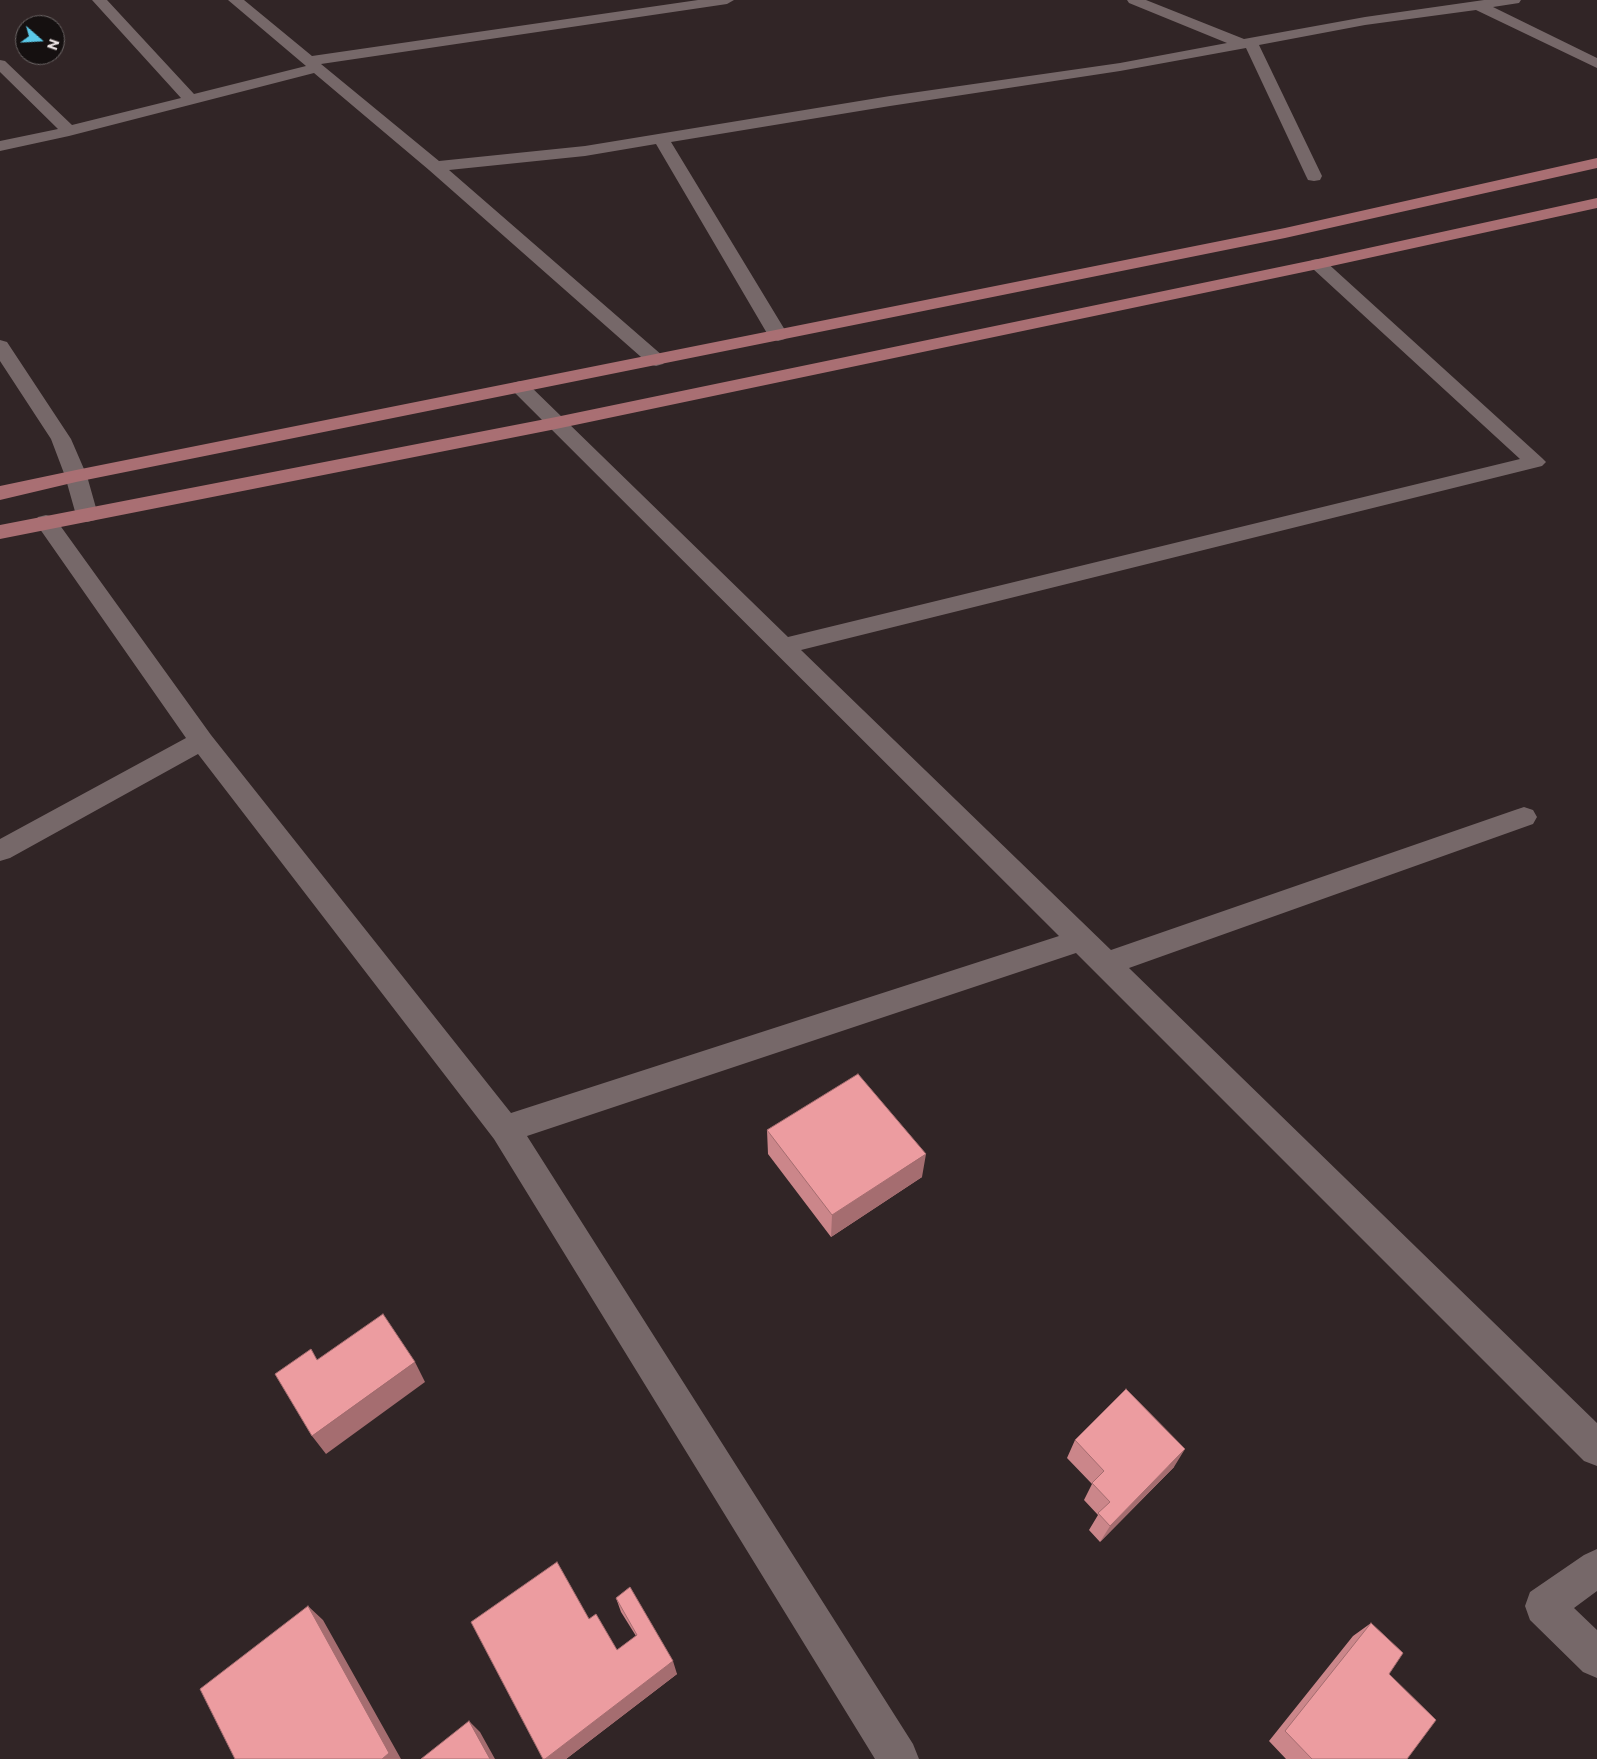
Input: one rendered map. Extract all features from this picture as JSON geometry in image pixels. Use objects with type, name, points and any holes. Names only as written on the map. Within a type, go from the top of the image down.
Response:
[{"type":"main road","points":[[0,493],[76,476],[1285,234],[1597,163]]},
{"type":"main road","points":[[0,532],[556,423],[1318,264],[1597,203]]},
{"type":"street","points":[[99,0],[192,100]]},
{"type":"street","points":[[236,0],[435,166],[656,360]]},
{"type":"street","points":[[0,146],[192,100],[313,65],[727,0]]},
{"type":"street","points":[[1134,0],[1247,43],[1314,176]]},
{"type":"street","points":[[435,166],[585,151],[890,101],[1120,67],[1366,21],[1514,0]]},
{"type":"street","points":[[1478,5],[1597,64]]},
{"type":"street","points":[[0,64],[69,131]]},
{"type":"street","points":[[661,138],[778,335]]},
{"type":"street","points":[[783,646],[1535,462],[1318,264]]},
{"type":"street","points":[[0,346],[61,439],[76,476],[87,515]]},
{"type":"street","points":[[520,387],[1597,1448]]},
{"type":"street","points":[[46,522],[202,741],[505,1129],[898,1759]]},
{"type":"street","points":[[0,851],[202,741]]},
{"type":"street","points":[[1105,964],[1524,817]]},
{"type":"street","points":[[505,1129],[1082,940]]},
{"type":"street","points":[[1597,1568],[1544,1606],[1597,1658]]},
{"type":"building","points":[[858,1074],[926,1154],[832,1215],[767,1130]]},
{"type":"building","points":[[383,1314],[415,1362],[312,1436],[275,1374],[311,1349],[317,1360]]},
{"type":"building","points":[[1126,1389],[1185,1449],[1110,1526],[1098,1513],[1110,1502],[1092,1483],[1104,1471],[1075,1440]]},
{"type":"building","points":[[557,1562],[589,1619],[596,1614],[617,1650],[637,1635],[616,1598],[630,1587],[673,1661],[543,1759],[471,1622]]},
{"type":"building","points":[[308,1606],[389,1753],[382,1759],[235,1759],[200,1689]]},
{"type":"building","points":[[1371,1623],[1403,1653],[1389,1674],[1436,1720],[1407,1759],[1312,1759],[1285,1731]]},
{"type":"building","points":[[469,1721],[490,1759],[421,1759]]}]
